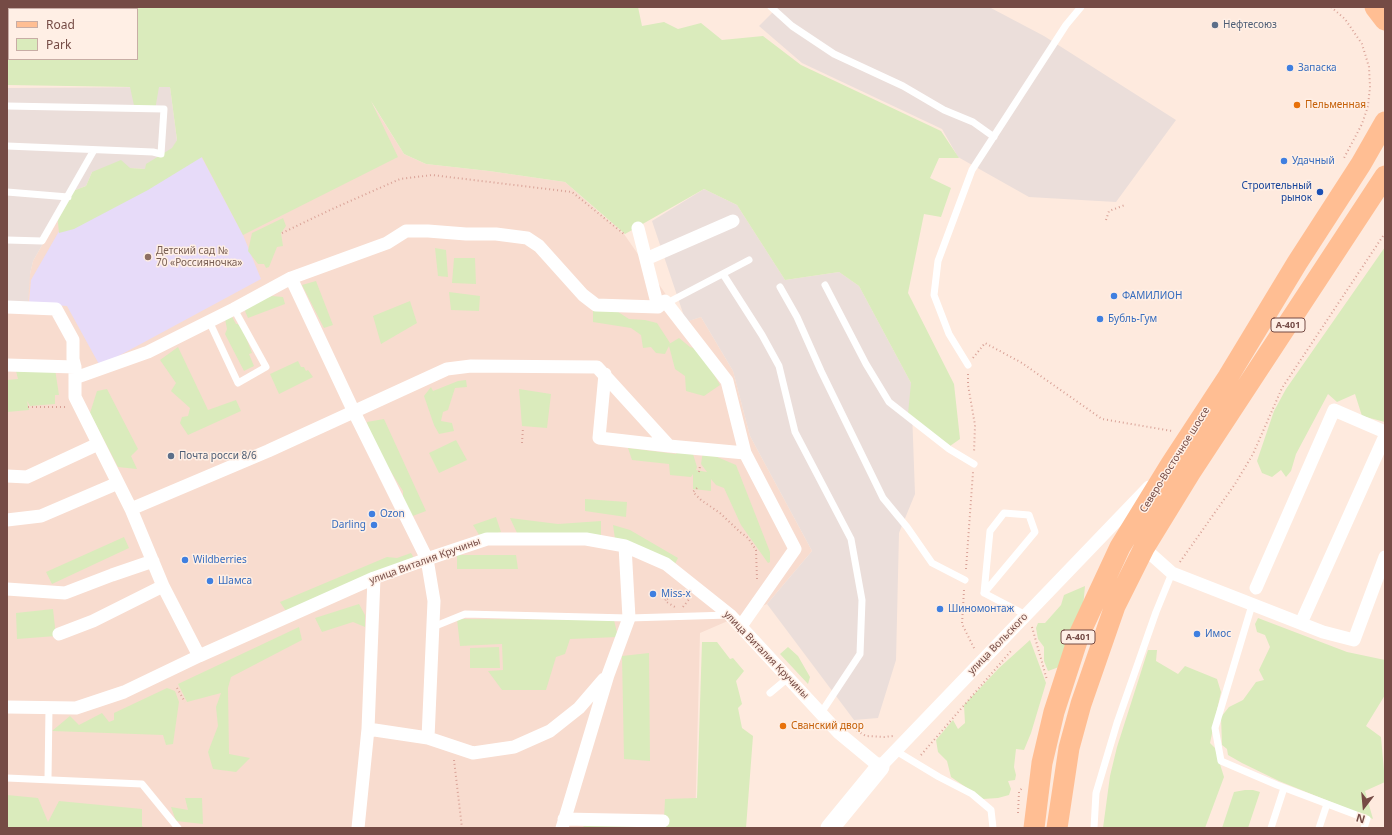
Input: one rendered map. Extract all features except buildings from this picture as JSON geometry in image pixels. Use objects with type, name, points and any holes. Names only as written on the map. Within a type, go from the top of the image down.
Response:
[{"type":"main road","points":[[1375,7],[1385,20]]},
{"type":"main road","name":"Северо-Восточное шоссе","points":[[1026,823],[1052,720],[1079,635],[1120,547],[1361,164],[1385,122]]},
{"type":"main road","name":"Северо-Восточное шоссе","points":[[1057,828],[1069,748],[1081,704],[1115,606],[1144,548],[1190,473],[1385,176]]},
{"type":"main road","name":"улица Вольского","points":[[830,828],[880,767]]},
{"type":"street","points":[[646,259],[733,221]]},
{"type":"street","points":[[638,228],[646,259],[663,305],[727,381],[745,453],[795,549],[741,626]]},
{"type":"street","points":[[7,365],[75,372],[148,352],[234,309],[291,278],[387,243],[406,231],[496,234],[527,238],[539,246],[583,295],[596,305],[663,305]]},
{"type":"street","points":[[291,278],[354,412],[427,559],[434,601],[428,738]]},
{"type":"street","points":[[7,307],[56,309],[73,340],[72,358],[75,372],[75,397],[131,509],[163,586],[199,656]]},
{"type":"street","points":[[131,509],[268,451],[447,369],[471,366],[597,367],[669,446]]},
{"type":"street","points":[[604,374],[599,438],[745,453]]},
{"type":"street","points":[[1256,588],[1334,410],[1385,432]]},
{"type":"street","points":[[1301,623],[1385,436]]},
{"type":"street","points":[[7,476],[27,477],[98,444]]},
{"type":"street","name":"улица Вольского","points":[[880,767],[897,741],[981,661],[1031,618],[1171,464]]},
{"type":"street","points":[[7,520],[41,516],[118,482]]},
{"type":"street","name":"улица Виталия Кручины","points":[[7,707],[76,708],[124,692],[199,656],[374,578],[487,539],[586,539],[625,546],[666,564],[730,615],[839,733],[880,767]]},
{"type":"street","points":[[625,546],[629,618],[608,675],[563,824],[663,821]]},
{"type":"street","points":[[1144,548],[1172,573],[1323,632],[1354,640],[1385,557]]},
{"type":"street","points":[[7,589],[65,593],[153,561]]},
{"type":"street","points":[[358,828],[368,729],[374,578]]},
{"type":"street","points":[[59,634],[93,621],[163,586]]},
{"type":"street","points":[[368,729],[428,738],[473,753],[514,747],[550,731],[579,708],[608,675]]},
{"type":"lane","points":[[771,7],[792,26],[834,54],[903,86],[944,110],[973,122],[994,137]]},
{"type":"lane","points":[[968,365],[949,334],[934,295],[938,261],[972,170],[1066,24],[1081,7]]},
{"type":"lane","points":[[7,106],[164,109],[161,154],[152,152],[7,146]]},
{"type":"lane","points":[[7,240],[42,241],[94,150]]},
{"type":"lane","points":[[7,192],[68,196]]},
{"type":"lane","points":[[663,305],[749,260]]},
{"type":"lane","points":[[723,274],[762,335],[779,366],[795,432],[851,539],[862,600],[860,654],[820,713]]},
{"type":"lane","points":[[825,285],[866,364],[889,402],[949,449],[974,464]]},
{"type":"lane","points":[[780,287],[797,317],[821,371],[884,498],[908,527],[932,563],[965,580]]},
{"type":"lane","points":[[209,321],[238,383],[266,367],[234,309]]},
{"type":"lane","points":[[1004,513],[1029,514],[1035,532],[984,593],[990,531],[1004,513]]},
{"type":"lane","points":[[1094,828],[1096,793],[1117,723],[1156,612],[1172,573]]},
{"type":"lane","points":[[984,593],[1031,618]]},
{"type":"lane","points":[[1252,605],[1215,728],[1221,761],[1284,788],[1366,819],[1364,828]]},
{"type":"lane","points":[[433,627],[465,614],[629,618],[730,615]]},
{"type":"lane","points":[[770,693],[788,678]]},
{"type":"lane","points":[[48,779],[49,708]]},
{"type":"lane","points":[[897,741],[939,777],[972,794],[991,810],[993,828]]},
{"type":"lane","points":[[7,778],[142,784],[178,828]]},
{"type":"lane","points":[[1271,828],[1284,788]]},
{"type":"lane","points":[[1319,828],[1327,804]]},
{"type":"path","points":[[1331,7],[1345,19],[1362,44],[1369,67],[1370,87],[1368,106],[1362,124],[1342,162]]},
{"type":"path","points":[[282,233],[400,179],[432,175],[572,192],[624,234]]},
{"type":"path","points":[[1106,220],[1109,211],[1125,205]]},
{"type":"path","points":[[1172,573],[1235,484],[1252,454],[1282,388],[1385,233]]},
{"type":"path","points":[[981,661],[962,624],[974,464],[975,425],[968,385],[968,365],[985,343],[1022,363],[1102,419],[1172,431],[1177,427]]},
{"type":"path","points":[[28,407],[69,407]]},
{"type":"path","points":[[522,443],[523,427]]},
{"type":"path","points":[[700,466],[700,472]]},
{"type":"path","points":[[697,488],[692,492],[720,513],[748,538],[756,550],[757,579]]},
{"type":"path","points":[[667,599],[665,601],[676,607]]},
{"type":"path","points":[[1031,618],[1031,627],[1048,684]]},
{"type":"path","points":[[854,728],[866,736],[884,737],[897,741],[920,756],[1011,650]]},
{"type":"path","points":[[177,688],[184,702]]},
{"type":"path","points":[[453,758],[462,828]]},
{"type":"path","points":[[1023,785],[1020,792],[1026,823]]},
{"type":"shaded area","points":[[778,7],[989,7],[1044,36],[1176,120],[1116,202],[1029,197],[958,157],[942,129],[802,63],[759,26]]},
{"type":"shaded area","points":[[170,87],[177,140],[170,154],[145,169],[130,168],[92,172],[86,186],[73,191],[33,261],[30,274],[28,302],[7,302],[7,88]]},
{"type":"shaded area","points":[[368,97],[404,154],[426,164],[565,182],[624,234],[685,322],[701,317],[733,371],[750,436],[812,551],[767,604],[700,633],[695,828],[7,828],[7,302],[30,274],[33,261],[73,191]]},
{"type":"shaded area","name":"Детский сад № 70 «Россияночка»","points":[[200,154],[243,235],[261,279],[100,366],[67,306],[29,303],[31,280],[62,226]]},
{"type":"shaded area","points":[[704,189],[737,205],[785,280],[839,272],[859,286],[911,383],[915,494],[899,533],[896,660],[878,718],[854,720],[767,604],[812,551],[750,436],[733,371],[701,317],[686,322],[652,221]]},
{"type":"green space","points":[[638,7],[642,26],[664,22],[678,29],[701,23],[722,40],[763,36],[801,65],[941,131],[959,158],[939,158],[930,178],[951,188],[941,217],[924,214],[908,293],[954,384],[960,439],[950,446],[908,414],[911,383],[859,286],[839,272],[785,280],[737,205],[704,189],[625,234],[565,182],[426,164],[404,154],[371,101],[398,157],[243,235],[202,157],[148,190],[74,229],[59,233],[57,213],[73,191],[86,186],[92,172],[121,160],[130,168],[145,169],[146,164],[172,148],[177,140],[170,87],[159,87],[155,110],[135,110],[130,87],[7,85],[7,14],[8,60],[138,60],[138,8],[76,8]]},
{"type":"green space","points":[[283,218],[286,226],[281,233],[283,246],[277,247],[269,267],[266,268],[264,264],[258,264],[248,251],[252,233]]},
{"type":"green space","points":[[1385,247],[1385,422],[1362,416],[1355,394],[1337,402],[1328,394],[1296,454],[1291,471],[1286,477],[1281,470],[1272,477],[1262,473],[1257,461],[1274,411],[1286,389]]},
{"type":"green space","points":[[435,248],[446,250],[448,277],[438,276]]},
{"type":"green space","points":[[454,258],[475,258],[476,284],[452,283]]},
{"type":"green space","points":[[316,281],[333,325],[324,328],[302,285]]},
{"type":"green space","points":[[449,292],[480,296],[479,311],[451,310]]},
{"type":"green space","points":[[272,296],[283,297],[285,304],[248,318],[245,311],[249,304]]},
{"type":"green space","points":[[410,301],[417,323],[381,344],[373,316]]},
{"type":"green space","points":[[612,308],[629,319],[645,320],[657,323],[670,343],[669,344],[679,338],[690,347],[700,350],[720,385],[704,396],[686,391],[685,376],[675,369],[669,346],[665,354],[656,353],[651,347],[643,348],[641,335],[631,328],[593,322],[593,310]]},
{"type":"green space","points":[[231,315],[236,324],[238,324],[244,332],[252,353],[249,354],[254,366],[244,371],[225,334],[227,329],[225,319]]},
{"type":"green space","points":[[178,347],[208,410],[236,400],[241,411],[188,435],[180,423],[182,417],[188,416],[190,408],[171,391],[176,383],[160,360]]},
{"type":"green space","points":[[298,361],[301,367],[304,367],[306,371],[308,370],[313,377],[279,394],[270,374]]},
{"type":"green space","points":[[15,367],[55,369],[59,395],[55,395],[55,404],[30,406],[27,401],[29,410],[7,412],[7,380],[18,379]]},
{"type":"green space","points":[[466,380],[467,387],[455,388],[448,410],[443,412],[441,421],[452,423],[454,431],[439,434],[434,425],[424,396],[431,387],[433,391],[458,381]]},
{"type":"green space","points":[[107,389],[138,449],[131,456],[137,469],[118,467],[90,413],[97,391]]},
{"type":"green space","points":[[519,389],[551,394],[547,428],[522,426]]},
{"type":"green space","points":[[384,419],[426,511],[410,517],[403,499],[403,491],[370,439],[367,422]]},
{"type":"green space","points":[[456,440],[467,460],[439,473],[429,453]]},
{"type":"green space","points":[[628,448],[676,454],[678,450],[693,454],[697,467],[696,470],[707,472],[701,464],[703,451],[736,465],[770,552],[770,562],[768,563],[741,525],[724,488],[716,485],[711,479],[711,491],[693,489],[693,474],[691,477],[670,475],[669,464],[632,460]]},
{"type":"green space","points":[[585,499],[627,502],[626,517],[585,511]]},
{"type":"green space","points":[[496,517],[501,532],[481,538],[473,525]]},
{"type":"green space","points":[[510,518],[558,524],[601,521],[601,537],[517,533]]},
{"type":"green space","points":[[613,525],[630,530],[678,558],[674,566],[615,539]]},
{"type":"green space","points":[[124,537],[129,548],[52,584],[46,572]]},
{"type":"green space","points":[[411,553],[415,560],[288,614],[280,602],[387,557],[397,558]]},
{"type":"green space","points":[[457,555],[516,555],[518,569],[457,569]]},
{"type":"green space","points":[[1085,586],[1083,607],[1059,667],[1048,671],[1044,661],[1044,647],[1038,639],[1036,628],[1038,623],[1045,623],[1061,605],[1064,595]]},
{"type":"green space","points":[[359,604],[365,615],[365,627],[353,622],[322,632],[315,618]]},
{"type":"green space","points":[[53,609],[56,636],[17,639],[16,613]]},
{"type":"green space","points":[[1258,618],[1347,652],[1385,660],[1385,695],[1366,726],[1381,737],[1385,782],[1365,791],[1373,819],[1279,781],[1242,763],[1228,755],[1227,749],[1222,745],[1221,717],[1229,707],[1243,700],[1256,682],[1264,680],[1259,670],[1270,647],[1265,635],[1257,632],[1255,624]]},
{"type":"green space","points":[[457,619],[614,620],[618,637],[570,639],[565,654],[556,657],[546,690],[502,690],[488,671],[503,670],[502,644],[460,646]]},
{"type":"green space","points":[[299,627],[302,640],[231,677],[228,688],[229,754],[250,758],[236,772],[213,769],[208,752],[218,726],[216,707],[221,693],[187,702],[178,684]]},
{"type":"green space","points":[[1030,640],[1046,683],[1031,733],[1024,750],[1016,749],[1014,767],[1016,775],[1015,780],[1008,781],[1011,789],[1009,795],[998,798],[983,799],[951,777],[947,761],[938,752],[936,740],[953,720],[958,729],[965,723],[964,705],[999,668]]},
{"type":"green space","points":[[702,642],[717,642],[730,659],[733,658],[744,671],[736,681],[742,704],[738,708],[742,728],[753,736],[746,828],[582,828],[592,818],[664,819],[665,799],[697,798]]},
{"type":"green space","points":[[499,647],[500,668],[470,668],[470,648]]},
{"type":"green space","points":[[788,647],[798,656],[810,677],[808,684],[780,654]]},
{"type":"green space","points":[[1148,650],[1157,650],[1156,661],[1178,674],[1185,666],[1217,679],[1221,692],[1210,743],[1215,748],[1224,777],[1205,828],[1103,828],[1110,776],[1117,747]]},
{"type":"green space","points":[[649,653],[650,761],[624,759],[622,656]]},
{"type":"green space","points":[[167,688],[175,691],[179,702],[173,744],[166,745],[163,735],[52,731],[70,716],[79,725],[102,713],[109,722],[114,720],[114,713]]},
{"type":"green space","points":[[1245,790],[1260,792],[1248,828],[1222,828],[1234,792]]},
{"type":"green space","points":[[7,795],[38,798],[48,822],[59,801],[142,809],[142,826],[144,828],[7,828]]},
{"type":"green space","points":[[185,798],[202,798],[203,824],[176,821],[171,807],[188,810]]},
{"type":"place","name":"Нефтесоюз","points":[[1215,25]]},
{"type":"place","name":"Запаска","points":[[1290,68]]},
{"type":"place","name":"Пельменная","points":[[1297,105]]},
{"type":"place","name":"Удачный","points":[[1284,161]]},
{"type":"place","name":"Строительный рынок","points":[[1320,192]]},
{"type":"place","name":"Детский сад № 70 «Россияночка»","points":[[148,257]]},
{"type":"place","name":"ФАМИЛИОН","points":[[1114,296]]},
{"type":"place","name":"Бубль-Гум","points":[[1100,319]]},
{"type":"place","name":"Почта росси 8/6","points":[[171,456]]},
{"type":"place","name":"Ozon","points":[[372,514]]},
{"type":"place","name":"Darling","points":[[374,525]]},
{"type":"place","name":"Wildberries","points":[[185,560]]},
{"type":"place","name":"Шамса","points":[[210,581]]},
{"type":"place","name":"Miss-x","points":[[653,594]]},
{"type":"place","name":"Шиномонтаж","points":[[940,609]]},
{"type":"place","name":"Имос","points":[[1197,634]]},
{"type":"place","name":"Сванский двор","points":[[783,726]]}]
